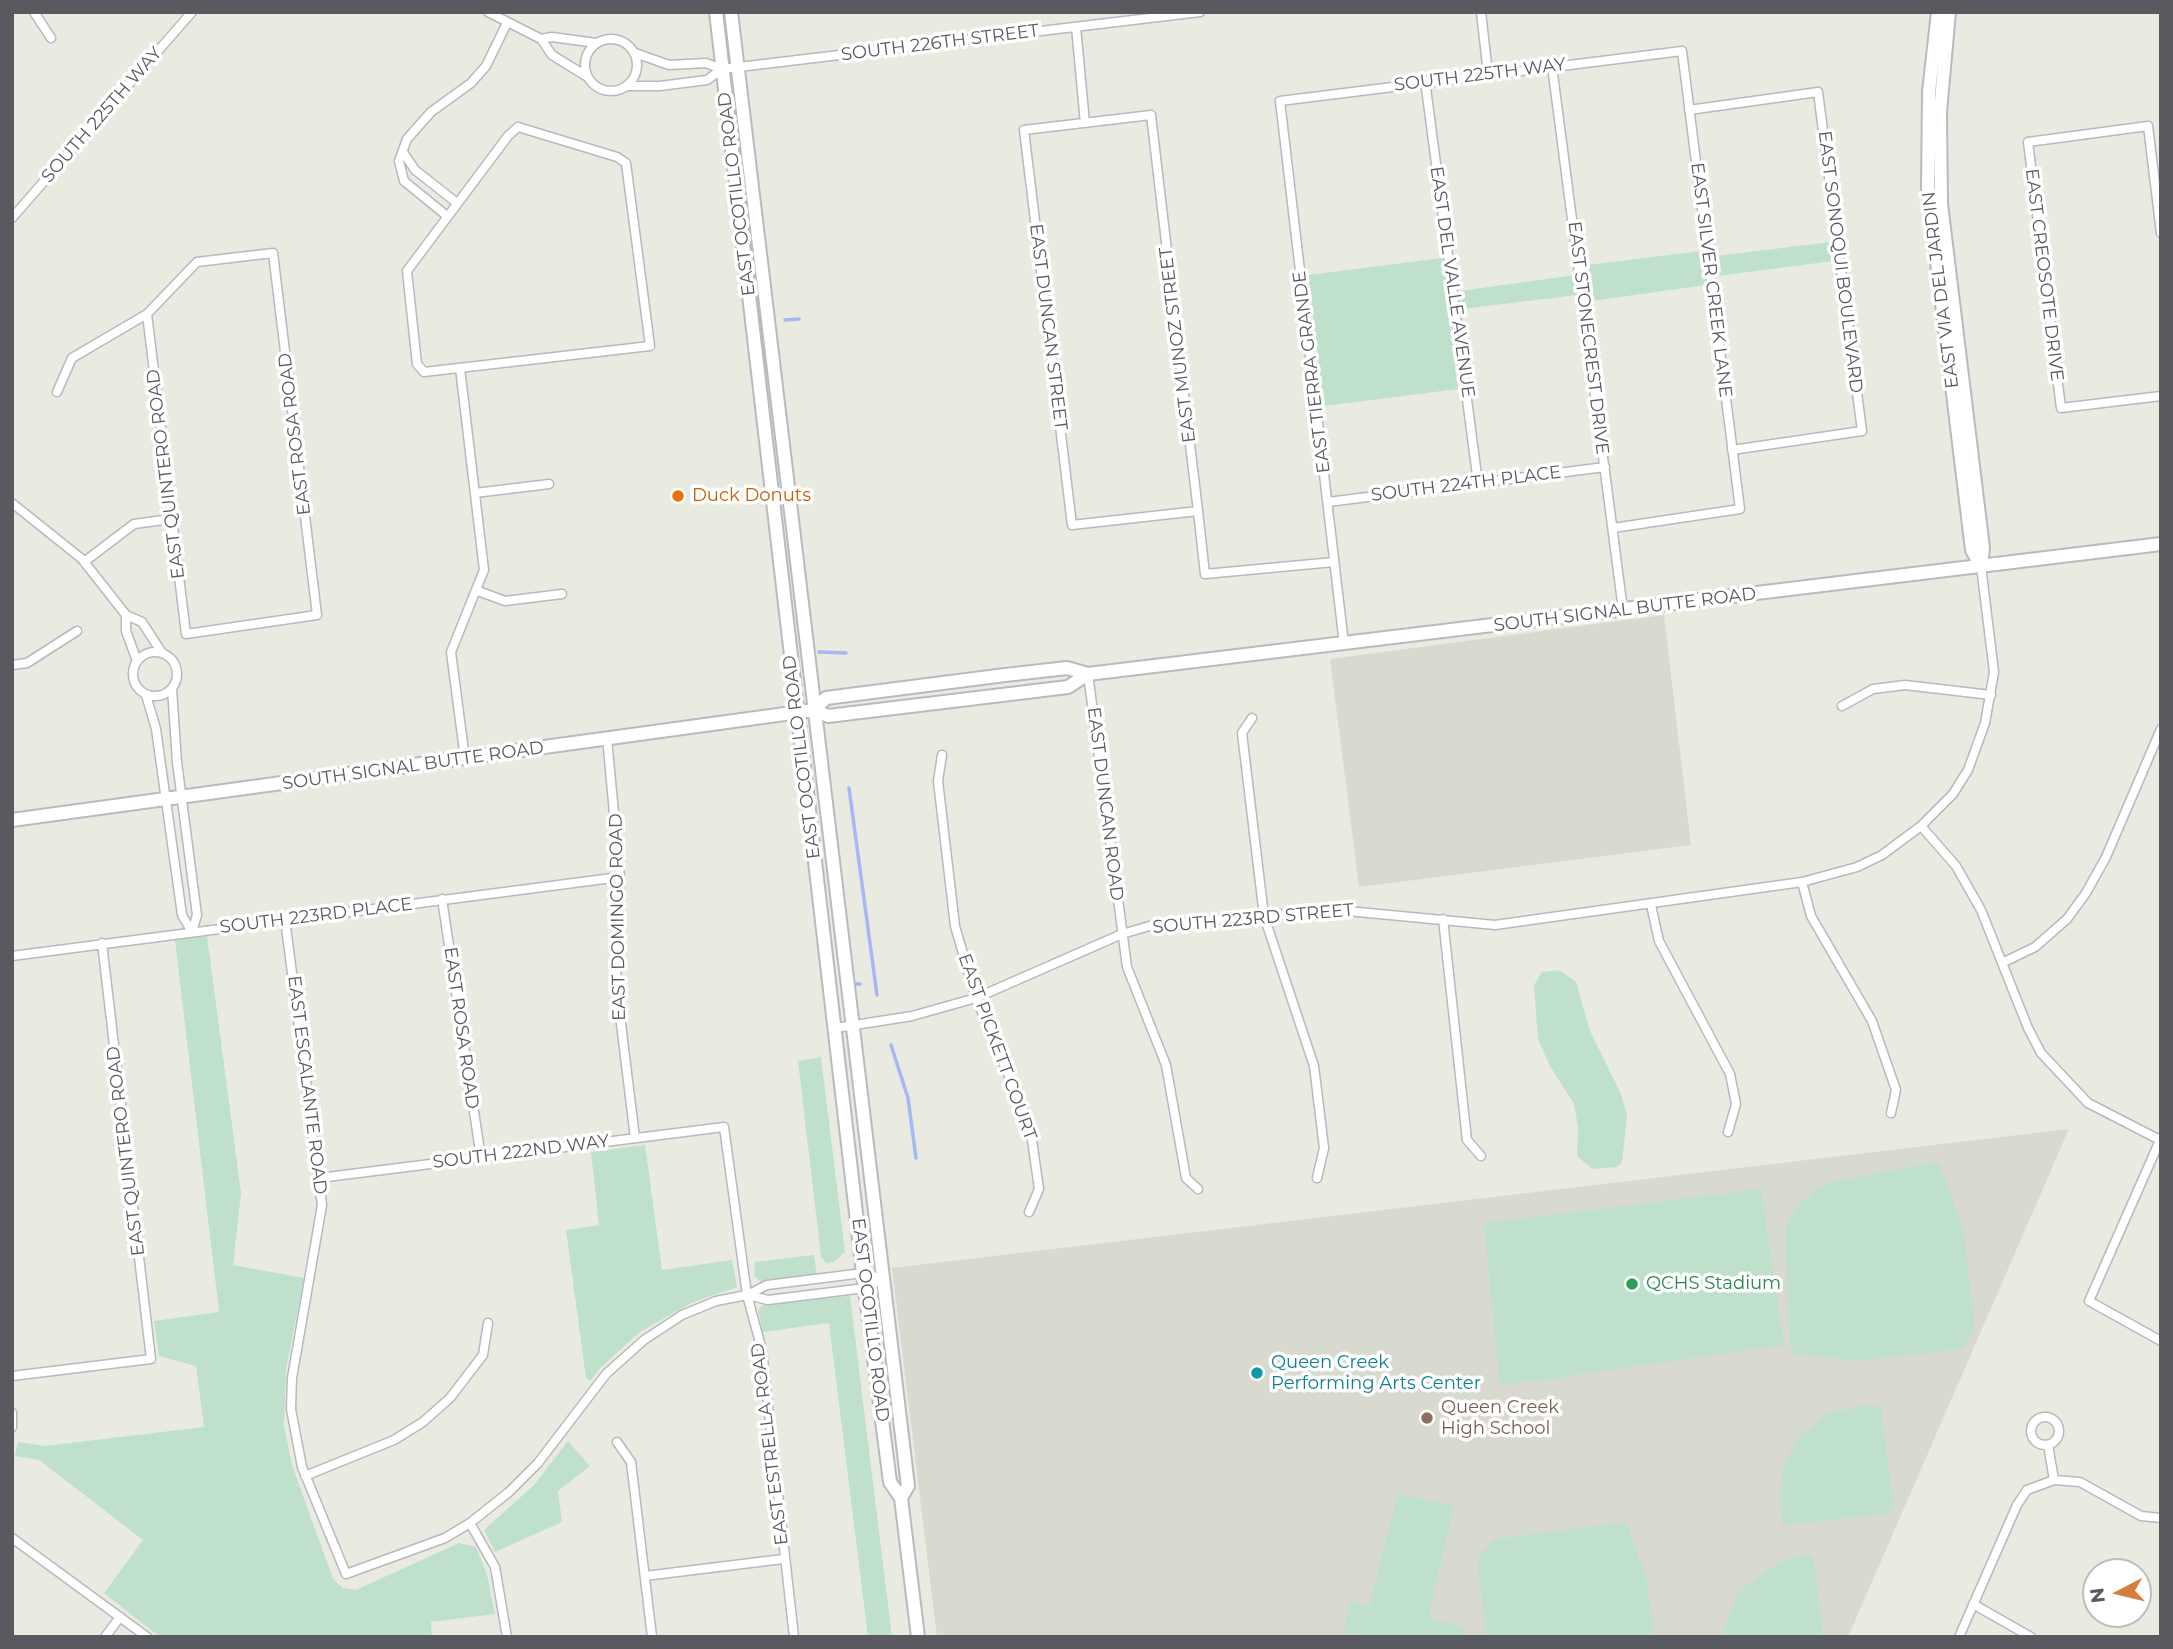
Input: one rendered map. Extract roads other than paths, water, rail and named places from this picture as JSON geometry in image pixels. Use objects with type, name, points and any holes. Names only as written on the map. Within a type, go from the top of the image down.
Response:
[{"type":"street","points":[[34,12],[51,38]]},
{"type":"street","name":"SOUTH 225TH WAY","points":[[12,218],[192,12]]},
{"type":"street","points":[[488,12],[541,39],[552,55],[606,91],[627,86],[660,86],[707,80],[722,69]]},
{"type":"street","name":"EAST OCOTILLO ROAD","points":[[716,12],[863,1273],[890,1482],[901,1498],[918,1637]]},
{"type":"street","name":"EAST OCOTILLO ROAD","points":[[731,12],[908,1486],[901,1498]]},
{"type":"street","name":"SOUTH 226TH STREET","points":[[722,69],[1200,12]]},
{"type":"street","points":[[1480,12],[1488,74]]},
{"type":"street","name":"EAST VIA DEL JARDIN","points":[[1938,12],[1929,92],[1928,188],[1972,550],[1981,566]]},
{"type":"street","name":"EAST VIA DEL JARDIN","points":[[1921,826],[1953,794],[1968,770],[1991,695],[1992,642],[1981,566],[1983,548],[1941,204],[1940,112],[1949,12]]},
{"type":"street","points":[[447,216],[404,181],[398,166],[407,139],[431,112],[471,83],[486,65],[507,23]]},
{"type":"street","points":[[1076,27],[1085,123]]},
{"type":"street","points":[[541,39],[552,37],[596,43],[618,39],[635,53],[669,65],[706,64],[722,69]]},
{"type":"street","points":[[589,78],[585,63],[596,43]]},
{"type":"street","name":"SOUTH 225TH WAY","points":[[1280,100],[1425,80],[1682,51]]},
{"type":"street","name":"EAST SILVER CREEK LANE","points":[[1613,528],[1740,509],[1682,51]]},
{"type":"street","points":[[627,86],[637,71],[635,53]]},
{"type":"street","name":"EAST STONECREST DRIVE","points":[[1552,66],[1623,610]]},
{"type":"street","name":"EAST DEL VALLE AVENUE","points":[[1425,80],[1478,483]]},
{"type":"street","name":"EAST SONOQUI BOULEVARD","points":[[1689,110],[1818,92],[1862,431],[1732,450]]},
{"type":"street","name":"EAST TIERRA GRANDE","points":[[1280,100],[1344,643]]},
{"type":"street","name":"EAST MUNOZ STREET","points":[[1085,123],[1151,115],[1205,575],[1335,562]]},
{"type":"street","name":"EAST DUNCAN STREET","points":[[1085,123],[1024,130],[1072,525],[1198,511]]},
{"type":"street","name":"EAST CREOSOTE DRIVE","points":[[2158,184],[2148,126],[2028,142],[2061,408],[2161,396]]},
{"type":"street","points":[[518,127],[622,160],[630,170],[650,345],[429,372],[421,370],[417,363],[406,274],[447,216],[518,127]]},
{"type":"street","points":[[403,152],[415,170],[457,203]]},
{"type":"street","points":[[2158,184],[2161,233]]},
{"type":"street","name":"EAST ROSA ROAD","points":[[147,314],[197,262],[273,253],[317,615],[186,634]]},
{"type":"street","points":[[57,392],[72,358],[147,314]]},
{"type":"street","name":"EAST QUINTERO ROAD","points":[[147,314],[186,634]]},
{"type":"street","points":[[460,368],[484,570],[452,652],[465,759]]},
{"type":"street","name":"SOUTH 224TH PLACE","points":[[1328,502],[1605,467]]},
{"type":"street","points":[[475,493],[549,484]]},
{"type":"street","points":[[12,503],[84,562],[127,615],[142,622],[162,653],[176,668],[172,689],[197,915],[192,932]]},
{"type":"street","points":[[84,562],[134,524],[171,519]]},
{"type":"street","name":"SOUTH SIGNAL BUTTE ROAD","points":[[814,710],[826,698],[1067,668],[1088,674],[2161,544]]},
{"type":"street","points":[[478,591],[505,601],[562,594]]},
{"type":"street","points":[[127,615],[126,631],[137,661],[133,680],[146,695],[156,729],[182,915],[192,932]]},
{"type":"street","points":[[12,665],[27,663],[77,631]]},
{"type":"street","points":[[137,661],[151,652],[162,653]]},
{"type":"street","name":"SOUTH SIGNAL BUTTE ROAD","points":[[12,820],[796,712],[814,710],[828,716],[1069,687],[1088,674]]},
{"type":"street","name":"EAST DUNCAN ROAD","points":[[1088,674],[1127,967],[1166,1065],[1186,1178],[1198,1189]]},
{"type":"street","points":[[1842,706],[1873,690],[1905,685],[1991,695]]},
{"type":"street","points":[[146,695],[157,696],[172,689]]},
{"type":"street","points":[[1252,718],[1242,733],[1264,915],[1314,1066],[1324,1148],[1317,1178]]},
{"type":"street","points":[[2004,962],[2035,947],[2067,919],[2086,892],[2106,857],[2161,729]]},
{"type":"street","name":"EAST DOMINGO ROAD","points":[[607,738],[621,877],[616,983],[635,1138]]},
{"type":"street","name":"EAST PICKETT COURT","points":[[942,755],[938,781],[955,926],[976,998],[1030,1126],[1039,1189],[1029,1212]]},
{"type":"street","points":[[1921,826],[1967,884],[2004,962],[2028,1028],[2041,1053],[2088,1103],[2160,1139],[2089,1301],[2161,1341]]},
{"type":"street","name":"SOUTH 223RD STREET","points":[[836,1028],[912,1016],[976,998],[1122,934],[1153,925],[1336,910],[1495,925],[1651,905],[1802,882],[1837,874],[1882,855],[1921,826]]},
{"type":"street","name":"SOUTH 223RD PLACE","points":[[12,956],[621,877]]},
{"type":"street","points":[[1802,882],[1811,916],[1872,1021],[1896,1090],[1891,1113]]},
{"type":"street","name":"EAST ROSA ROAD","points":[[442,899],[481,1157]]},
{"type":"street","points":[[1651,905],[1659,942],[1730,1074],[1736,1104],[1728,1132]]},
{"type":"street","name":"EAST ESCALANTE ROAD","points":[[285,919],[323,1205],[292,1378],[295,1439],[306,1476],[346,1574],[444,1538],[470,1523]]},
{"type":"street","points":[[1443,919],[1467,1140],[1481,1156]]},
{"type":"street","name":"EAST QUINTERO ROAD","points":[[12,1376],[150,1359],[102,943]]},
{"type":"street","name":"SOUTH 222ND WAY","points":[[319,1178],[724,1127]]},
{"type":"street","name":"EAST ESTRELLA ROAD","points":[[724,1127],[747,1296],[762,1350],[783,1559],[794,1637]]},
{"type":"street","points":[[507,1637],[495,1567],[470,1523],[509,1492],[538,1463],[606,1374],[644,1340],[682,1315],[716,1301],[747,1296],[767,1285],[863,1273],[883,1279]]},
{"type":"street","points":[[747,1296],[768,1300],[865,1288],[883,1279]]},
{"type":"street","points":[[306,1476],[394,1440],[423,1422],[450,1398],[483,1355],[488,1323]]},
{"type":"street","points":[[12,1413],[12,1427]]},
{"type":"street","points":[[617,1441],[631,1462],[652,1637]]},
{"type":"street","points":[[2048,1445],[2054,1479]]},
{"type":"street","points":[[1959,1637],[2017,1505],[2027,1490],[2054,1479],[2080,1482],[2141,1516],[2161,1518]]},
{"type":"street","points":[[12,1538],[147,1637]]},
{"type":"street","points":[[645,1576],[783,1559]]},
{"type":"street","points":[[1973,1604],[2031,1637]]},
{"type":"street","points":[[105,1637],[120,1617]]},
{"type":"waterway","points":[[785,320],[799,319]]},
{"type":"waterway","points":[[819,652],[846,653]]},
{"type":"waterway","points":[[849,788],[877,995]]},
{"type":"waterway","points":[[891,1045],[908,1098],[916,1158]]},
{"type":"place","name":"Duck Donuts","points":[[678,496]]},
{"type":"place","name":"QCHS Stadium","points":[[1632,1284]]},
{"type":"place","name":"Queen Creek Performing Arts Center","points":[[1257,1373]]},
{"type":"place","name":"Queen Creek High School","points":[[1427,1418]]}]
